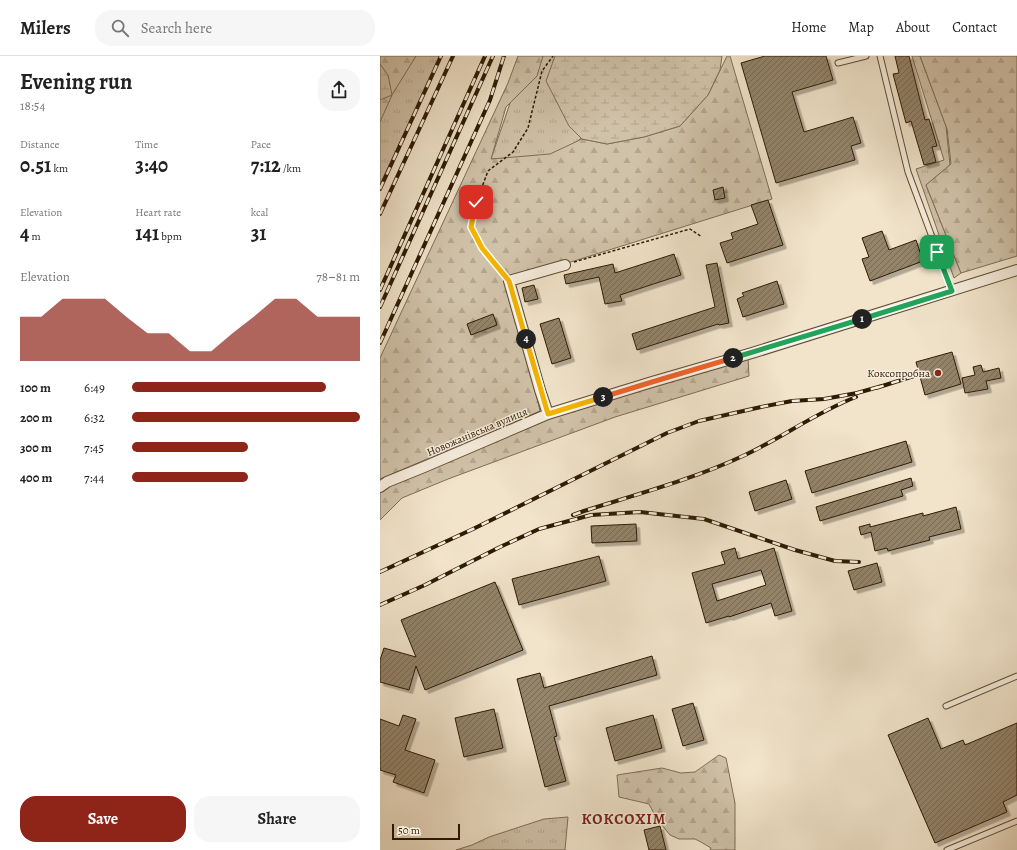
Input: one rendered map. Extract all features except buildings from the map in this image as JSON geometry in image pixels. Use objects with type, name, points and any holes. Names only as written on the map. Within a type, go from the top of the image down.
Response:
[{"type":"street","points":[[548,414],[509,281],[565,265]]},
{"type":"street","name":"Новожанівська вулиця","points":[[380,487],[387,482],[424,468],[548,414],[752,353],[1017,270]]},
{"type":"lane","points":[[838,63],[866,56]]},
{"type":"lane","points":[[880,56],[908,172],[952,291]]},
{"type":"lane","points":[[946,706],[1017,676]]},
{"type":"lane","points":[[947,850],[1017,820]]},
{"type":"path","points":[[509,281],[482,248],[471,227],[476,202],[488,171],[513,152],[528,128],[542,71],[552,56]]},
{"type":"path","points":[[565,265],[690,229],[702,237]]},
{"type":"green space","points":[[380,56],[416,56],[392,95],[380,122]]},
{"type":"green space","points":[[415,56],[441,56],[380,184],[380,118],[399,80]]},
{"type":"green space","points":[[518,56],[543,56],[537,76],[506,107],[491,159],[550,154],[582,139],[607,144],[644,137],[680,126],[708,95],[727,56],[730,56],[772,199],[510,281],[540,411],[380,479],[380,358],[508,83]]},
{"type":"green space","points":[[526,56],[587,56],[586,134],[558,158],[491,159]]},
{"type":"green space","points":[[555,56],[722,56],[720,70],[708,95],[680,126],[644,137],[607,144],[582,139],[569,126],[546,81]]},
{"type":"green space","points":[[912,56],[920,56],[946,126],[950,165],[926,185],[961,273],[954,278],[916,169],[944,160]]},
{"type":"green space","points":[[920,56],[1017,56],[1017,256],[961,273],[926,185],[951,164],[947,129]]},
{"type":"green space","points":[[380,64],[388,75],[392,95],[380,100]]},
{"type":"green space","points":[[748,358],[749,376],[615,417],[448,479],[402,498],[380,520],[380,487],[548,414]]},
{"type":"green space","points":[[719,755],[726,758],[735,803],[735,850],[710,850],[711,848],[695,839],[679,839],[670,835],[657,819],[649,804],[619,797],[617,775],[662,768],[681,773],[695,772]]},
{"type":"green space","points":[[568,817],[565,850],[456,850],[472,845],[489,837],[544,819]]},
{"type":"railway","points":[[380,189],[441,56]]},
{"type":"railway","points":[[380,214],[453,56]]},
{"type":"railway","points":[[380,290],[485,56]]},
{"type":"railway","points":[[380,307],[493,56]]},
{"type":"railway","points":[[380,343],[490,100],[504,56]]},
{"type":"railway","points":[[876,388],[917,375]]},
{"type":"railway","points":[[380,572],[473,529],[667,433],[699,421],[792,401],[824,399],[857,393],[882,386]]},
{"type":"railway","points":[[573,515],[666,486],[726,464],[759,448],[828,410],[856,397]]},
{"type":"railway","points":[[380,605],[425,585],[539,529],[591,515],[640,512],[704,519],[795,550],[835,561],[859,562]]},
{"type":"place","name":"Коксопробна","points":[[938,373]]},
{"type":"district","name":"КОКСОХІМ","points":[[624,819]]},
{"type":"route","points":[[476,202],[471,227],[482,248],[509,281],[548,414],[952,291],[937,252]]}]
